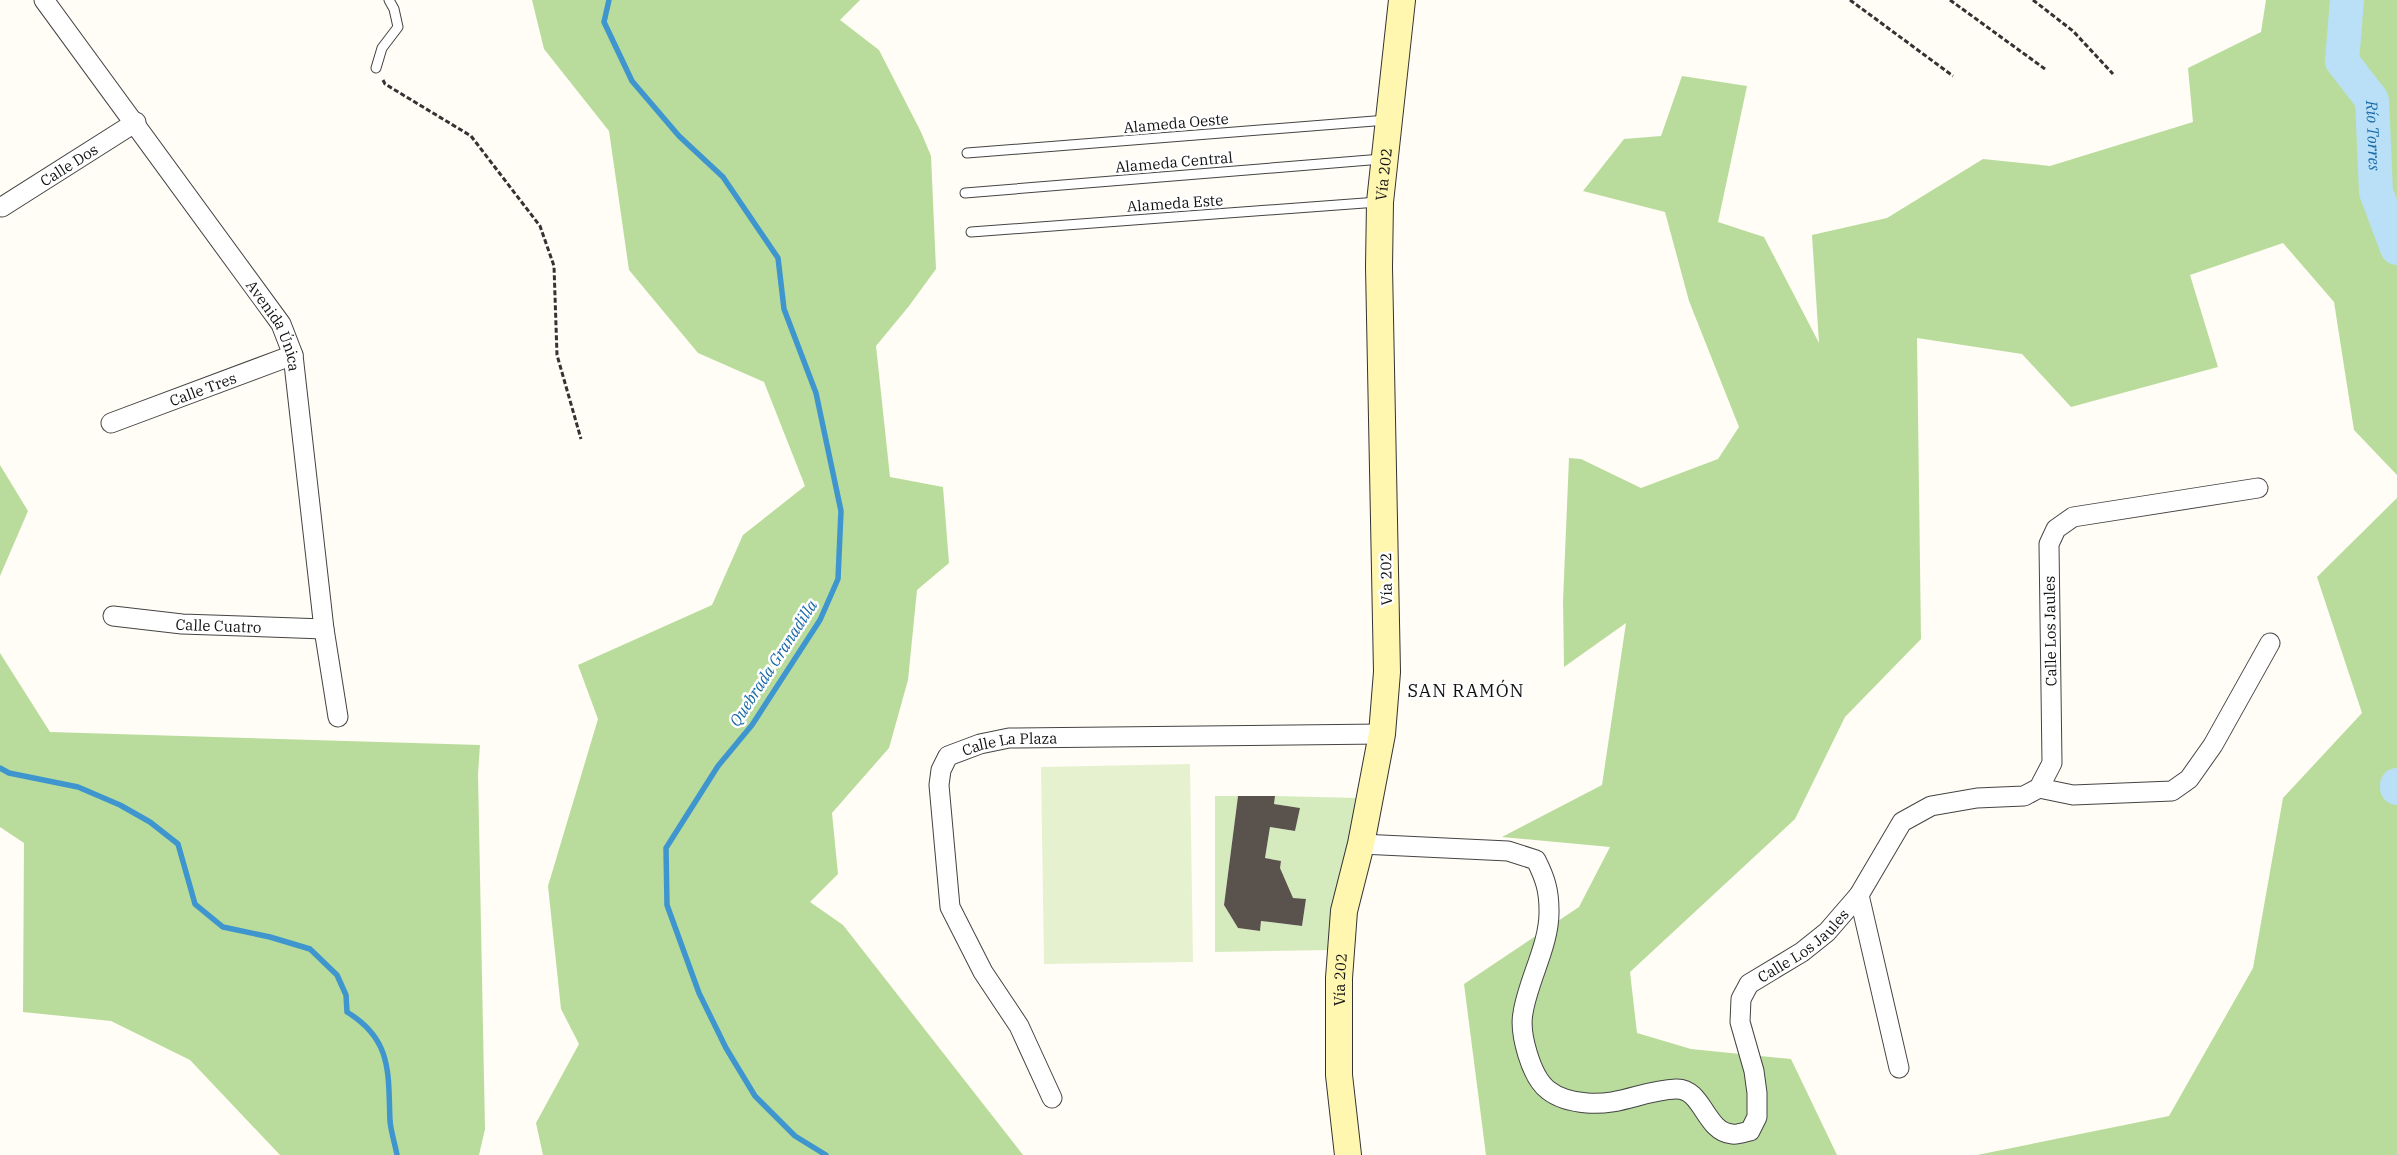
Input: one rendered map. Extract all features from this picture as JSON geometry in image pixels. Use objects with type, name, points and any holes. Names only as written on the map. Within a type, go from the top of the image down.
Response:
[{"type":"main road","name":"Vía 202","points":[[1348,1155],[1339,1075],[1339,978],[1344,911],[1361,844],[1382,734],[1387,672],[1379,267],[1380,202],[1402,0]]},
{"type":"street","name":"Avenida Única","points":[[44,0],[136,122],[281,324],[293,355],[324,629],[338,717]]},
{"type":"street","name":"Calle Dos","points":[[2,207],[136,122]]},
{"type":"street","name":"Calle Tres","points":[[111,423],[293,355]]},
{"type":"street","name":"Calle Los Jaules","points":[[1361,844],[1508,851],[1536,860],[1546,880],[1550,912],[1522,1014],[1524,1039],[1533,1071],[1547,1089],[1565,1099],[1586,1103],[1612,1103],[1658,1090],[1679,1088],[1695,1098],[1708,1118],[1720,1130],[1732,1134],[1750,1131],[1757,1117],[1757,1094],[1754,1071],[1740,1022],[1741,999],[1749,984],[1802,952],[1827,932],[1859,896],[1902,822],[1931,806],[1977,798],[2024,796],[2039,788],[2052,763],[2049,544],[2056,528],[2073,517],[2258,488]]},
{"type":"street","name":"Calle Cuatro","points":[[113,616],[182,624],[324,629]]},
{"type":"street","points":[[2039,788],[2073,795],[2172,791],[2189,779],[2212,745],[2270,643]]},
{"type":"street","name":"Calle La Plaza","points":[[1052,1098],[1019,1026],[983,972],[950,907],[940,785],[941,770],[948,756],[980,744],[1009,738],[1382,734]]},
{"type":"street","points":[[1859,896],[1899,1068]]},
{"type":"lane","points":[[376,68],[382,48],[398,27],[394,9],[389,0]]},
{"type":"lane","name":"Alameda Oeste","points":[[967,153],[1388,120]]},
{"type":"lane","name":"Alameda Central","points":[[965,193],[1384,159]]},
{"type":"lane","name":"Alameda Este","points":[[972,232],[1380,202]]},
{"type":"path","points":[[1850,0],[1953,76]]},
{"type":"path","points":[[1950,0],[2046,69]]},
{"type":"path","points":[[2033,0],[2073,31],[2113,74]]},
{"type":"path","points":[[376,68],[385,84],[471,136],[540,226],[554,266],[557,356],[581,439]]},
{"type":"green space","points":[[532,0],[860,0],[840,20],[879,50],[921,132],[931,156],[936,269],[876,346],[890,477],[943,487],[949,563],[917,590],[908,680],[889,748],[832,813],[838,874],[810,902],[843,925],[1023,1155],[543,1155],[536,1123],[579,1044],[561,1009],[548,886],[598,719],[578,665],[712,605],[743,535],[805,486],[764,382],[698,353],[629,270],[609,131],[544,49]]},
{"type":"green space","points":[[2266,0],[2397,0],[2397,475],[2354,430],[2334,302],[2283,243],[2190,275],[2218,367],[2071,407],[2022,354],[1917,338],[1921,639],[1845,717],[1795,819],[1630,972],[1637,1033],[1691,1049],[1791,1059],[1837,1155],[1486,1155],[1464,984],[1579,907],[1610,847],[1502,837],[1602,785],[1626,623],[1564,667],[1563,601],[1569,458],[1581,459],[1641,488],[1718,459],[1739,427],[1689,301],[1665,212],[1583,191],[1624,139],[1661,136],[1682,76],[1747,86],[1718,222],[1764,237],[1819,343],[1812,235],[1887,218],[1983,159],[2050,166],[2193,122],[2188,68],[2261,32]]},
{"type":"green space","points":[[0,465],[28,511],[0,576]]},
{"type":"green space","points":[[2397,498],[2397,1155],[1977,1155],[2169,1116],[2253,968],[2283,798],[2362,713],[2317,577]]},
{"type":"green space","points":[[0,653],[50,732],[480,745],[478,774],[485,1129],[479,1155],[280,1155],[190,1060],[111,1021],[23,1012],[24,843],[0,827]]},
{"type":"green space","points":[[1190,764],[1193,962],[1044,964],[1041,767]]},
{"type":"green space","points":[[1215,796],[1238,796],[1224,905],[1238,928],[1260,931],[1261,921],[1302,926],[1306,900],[1286,897],[1277,881],[1281,861],[1265,858],[1270,827],[1295,831],[1300,808],[1274,804],[1275,796],[1359,798],[1331,950],[1215,952]]},
{"type":"building","points":[[1238,796],[1275,796],[1274,804],[1300,808],[1295,831],[1270,827],[1265,858],[1281,861],[1280,868],[1293,898],[1306,899],[1302,926],[1261,921],[1260,931],[1238,928],[1224,905]]},
{"type":"waterway","name":"Quebrada Granadilla","points":[[609,0],[604,22],[632,81],[679,136],[723,177],[778,258],[784,309],[816,393],[841,511],[838,579],[820,620],[752,725],[718,766],[666,848],[667,905],[699,993],[726,1048],[755,1096],[795,1136],[826,1155]]},
{"type":"waterway","name":"Río Torres","points":[[2347,0],[2342,61],[2372,100],[2376,192],[2397,248]]},
{"type":"waterway","points":[[0,768],[9,773],[78,787],[120,805],[150,822],[178,844],[195,904],[223,927],[270,937],[310,949],[337,975],[346,995],[347,1012],[373,1034],[385,1059],[388,1073],[391,1125],[397,1155]]},
{"type":"district","name":"SAN RAMÓN","points":[[1466,690]]}]
